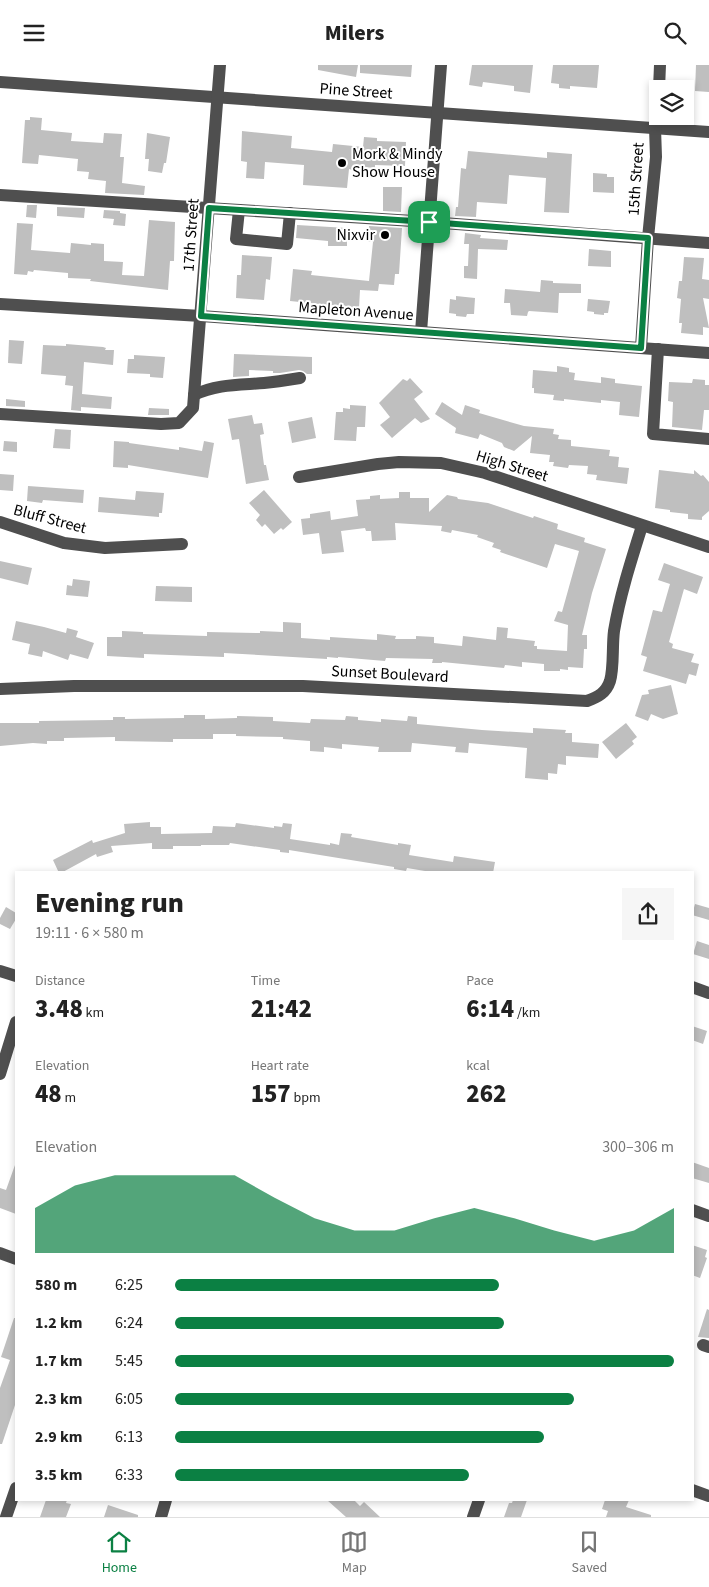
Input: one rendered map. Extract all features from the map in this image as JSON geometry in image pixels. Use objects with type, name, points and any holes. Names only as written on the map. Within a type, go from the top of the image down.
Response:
[{"type":"street","name":"17th Street","points":[[0,414],[161,424],[179,423],[192,408],[220,65]]},
{"type":"street","points":[[421,332],[441,65]]},
{"type":"street","points":[[659,80],[660,65]]},
{"type":"street","name":"Pine Street","points":[[0,83],[709,132]]},
{"type":"street","name":"15th Street","points":[[641,348],[648,238],[656,157],[655,125]]},
{"type":"street","points":[[0,195],[429,222],[709,243]]},
{"type":"street","points":[[239,210],[236,239],[287,244],[290,213]]},
{"type":"street","name":"Mapleton Avenue","points":[[0,303],[709,353]]},
{"type":"street","points":[[658,349],[653,434],[709,439]]},
{"type":"street","points":[[194,395],[218,386],[266,383],[300,378]]},
{"type":"street","name":"High Street","points":[[299,477],[392,462],[441,463],[486,473],[709,547]]},
{"type":"street","name":"Bluff Street","points":[[0,522],[64,543],[106,548],[182,544]]},
{"type":"street","name":"Sunset Boulevard","points":[[0,689],[74,686],[303,686],[587,701],[602,694],[610,681],[614,633],[623,588],[642,526]]},
{"type":"street","points":[[0,971],[15,976]]},
{"type":"street","points":[[694,988],[709,993]]},
{"type":"street","points":[[0,1074],[15,1025]]},
{"type":"street","points":[[694,1212],[709,1216]]},
{"type":"street","points":[[0,1253],[15,1259]]},
{"type":"street","points":[[6,1517],[15,1491]]},
{"type":"street","points":[[694,1491],[709,1496]]},
{"type":"street","points":[[161,1517],[166,1501]]},
{"type":"street","points":[[473,1517],[479,1501]]},
{"type":"building","points":[[318,65],[358,65],[356,77],[318,70]]},
{"type":"building","points":[[360,65],[412,65],[411,77],[360,73]]},
{"type":"building","points":[[472,65],[533,65],[530,93],[514,91],[514,86],[483,82],[482,87],[469,85]]},
{"type":"building","points":[[553,65],[599,65],[597,88],[570,86],[570,89],[559,88],[559,84],[551,83]]},
{"type":"building","points":[[696,65],[709,65],[709,92],[695,91]]},
{"type":"building","points":[[30,117],[42,118],[41,130],[72,133],[71,141],[103,143],[104,133],[122,134],[120,157],[124,157],[122,183],[145,186],[144,195],[105,193],[106,181],[88,179],[89,172],[77,171],[78,159],[39,155],[38,164],[22,163],[25,120],[30,120]]},
{"type":"building","points":[[242,131],[292,136],[291,148],[332,152],[333,144],[363,147],[364,137],[377,138],[377,141],[406,142],[405,166],[375,165],[375,168],[353,166],[352,170],[349,169],[347,188],[303,185],[304,165],[265,162],[264,179],[246,178],[247,162],[241,161]]},
{"type":"building","points":[[147,133],[170,137],[166,163],[164,163],[162,173],[148,171],[149,159],[145,159]]},
{"type":"building","points":[[468,151],[547,158],[547,152],[572,154],[569,213],[544,212],[546,178],[509,175],[507,204],[477,202],[476,217],[455,216],[456,207],[458,207],[461,168],[466,169]]},
{"type":"building","points":[[593,173],[607,174],[607,177],[614,177],[614,193],[593,192]]},
{"type":"building","points":[[383,187],[402,187],[401,212],[383,211]]},
{"type":"building","points":[[27,205],[37,205],[36,218],[26,217]]},
{"type":"building","points":[[57,207],[85,208],[84,218],[57,216]]},
{"type":"building","points":[[104,210],[120,211],[120,213],[126,214],[125,226],[113,225],[114,219],[103,218]]},
{"type":"building","points":[[149,220],[175,222],[174,261],[170,261],[168,290],[90,281],[91,279],[68,278],[68,273],[34,270],[33,272],[28,271],[27,275],[14,274],[17,223],[33,224],[31,250],[70,253],[71,243],[104,244],[104,261],[123,262],[122,275],[144,276]]},
{"type":"building","points":[[297,225],[347,228],[347,246],[328,246],[328,241],[296,238]]},
{"type":"building","points":[[369,226],[402,228],[399,274],[395,274],[394,285],[379,284],[378,291],[360,290],[359,308],[290,301],[293,269],[312,271],[311,275],[369,281],[373,242],[368,242]]},
{"type":"building","points":[[465,233],[481,235],[480,238],[508,240],[507,250],[478,249],[477,279],[464,278],[464,266],[468,266],[469,244],[464,244]]},
{"type":"building","points":[[589,249],[611,251],[611,267],[588,266]]},
{"type":"building","points":[[242,255],[272,257],[270,280],[266,279],[264,300],[236,298],[237,275],[241,275]]},
{"type":"building","points":[[684,257],[704,258],[702,279],[709,280],[709,299],[703,298],[709,328],[703,327],[703,335],[681,333],[682,323],[679,323],[681,299],[677,298],[679,281],[682,281]]},
{"type":"building","points":[[541,280],[553,281],[553,283],[581,284],[581,293],[559,293],[558,313],[529,311],[527,316],[511,315],[510,303],[504,303],[505,289],[540,292]]},
{"type":"building","points":[[456,296],[475,298],[474,314],[467,314],[466,317],[449,313],[450,299],[456,300]]},
{"type":"building","points":[[588,299],[610,301],[608,313],[604,313],[604,315],[587,311]]},
{"type":"building","points":[[9,340],[24,341],[22,364],[8,363]]},
{"type":"building","points":[[66,344],[103,347],[106,348],[105,350],[114,350],[113,365],[84,362],[82,394],[112,397],[111,409],[81,407],[81,411],[71,410],[73,386],[65,385],[66,376],[41,374],[43,345],[66,346]]},
{"type":"building","points":[[234,354],[312,357],[312,374],[299,370],[273,373],[273,371],[249,370],[249,376],[233,377]]},
{"type":"building","points":[[134,355],[165,357],[163,378],[150,377],[150,374],[127,373],[128,359],[134,359]]},
{"type":"building","points":[[557,366],[569,368],[569,372],[575,373],[574,380],[601,383],[601,377],[615,379],[615,383],[642,386],[639,417],[619,415],[620,402],[601,400],[601,403],[564,399],[564,401],[553,400],[554,395],[534,393],[534,388],[532,388],[533,370],[557,372]]},
{"type":"building","points":[[410,378],[423,392],[414,399],[430,419],[421,423],[415,418],[392,438],[380,425],[390,417],[379,403],[403,379],[407,381]]},
{"type":"building","points":[[693,379],[705,380],[705,385],[709,385],[709,410],[704,410],[702,430],[672,427],[673,402],[668,401],[669,382],[692,383]]},
{"type":"building","points":[[6,399],[25,401],[25,407],[6,406]]},
{"type":"building","points":[[442,402],[462,415],[465,405],[480,410],[479,413],[524,426],[554,429],[553,434],[559,435],[558,439],[571,440],[571,446],[610,450],[609,456],[619,457],[618,467],[629,468],[627,484],[596,480],[597,475],[587,474],[588,466],[569,465],[568,468],[553,466],[554,462],[549,462],[550,455],[530,453],[532,436],[514,451],[504,447],[502,443],[480,434],[478,439],[455,433],[456,428],[435,414]]},
{"type":"building","points":[[350,405],[366,406],[365,427],[357,427],[356,441],[334,440],[336,412],[343,412],[343,408],[350,409]]},
{"type":"building","points":[[149,408],[169,409],[169,415],[148,415]]},
{"type":"building","points":[[252,415],[254,424],[262,423],[264,434],[260,435],[264,465],[266,465],[269,480],[246,484],[239,439],[232,440],[228,419]]},
{"type":"building","points":[[312,417],[316,438],[292,443],[288,422]]},
{"type":"building","points":[[55,429],[71,430],[70,449],[53,448]]},
{"type":"building","points":[[4,441],[17,442],[17,452],[3,451]]},
{"type":"building","points":[[114,441],[179,450],[179,447],[202,451],[204,441],[214,443],[208,478],[128,465],[128,468],[113,467]]},
{"type":"building","points":[[659,470],[694,474],[694,470],[701,476],[703,475],[709,482],[709,511],[702,517],[702,520],[688,519],[688,514],[655,508]]},
{"type":"building","points":[[0,474],[14,475],[13,491],[0,490]]},
{"type":"building","points":[[28,486],[84,490],[83,503],[43,500],[42,503],[27,501]]},
{"type":"building","points":[[264,490],[292,522],[283,530],[281,528],[274,534],[265,524],[262,527],[256,520],[260,515],[249,503]]},
{"type":"building","points":[[136,491],[164,493],[162,513],[159,513],[159,517],[98,512],[99,497],[135,500]]},
{"type":"building","points":[[399,492],[410,492],[410,498],[429,498],[429,512],[447,495],[457,497],[458,499],[488,503],[558,524],[557,529],[585,538],[584,542],[606,549],[592,593],[582,635],[587,635],[587,649],[584,649],[583,668],[568,667],[568,670],[544,671],[544,664],[522,662],[522,667],[505,665],[504,668],[442,662],[432,663],[433,659],[386,658],[385,661],[338,657],[327,657],[327,659],[224,653],[224,657],[144,654],[144,658],[107,656],[107,637],[122,637],[122,631],[143,632],[143,634],[207,636],[207,632],[283,632],[283,622],[301,623],[301,638],[330,640],[330,637],[377,640],[377,634],[396,636],[395,639],[416,639],[416,636],[434,637],[434,643],[462,646],[463,636],[496,640],[497,627],[508,628],[507,638],[535,641],[534,646],[537,646],[537,649],[567,651],[568,625],[554,621],[558,611],[562,612],[579,551],[555,544],[547,568],[500,552],[501,550],[492,547],[494,543],[477,537],[478,535],[452,530],[451,533],[441,531],[442,526],[395,523],[396,540],[372,541],[371,531],[366,531],[365,528],[341,531],[344,552],[322,554],[319,533],[303,535],[301,519],[310,518],[310,514],[330,511],[331,520],[358,516],[356,500],[370,499],[370,496],[380,495],[380,499],[399,498]]},
{"type":"building","points":[[0,561],[32,568],[28,585],[0,578]]},
{"type":"building","points":[[664,563],[703,577],[697,594],[684,589],[669,642],[673,644],[672,648],[694,654],[691,662],[699,664],[696,676],[689,674],[686,684],[643,671],[647,657],[641,655],[653,610],[662,612],[670,584],[658,580]]},
{"type":"building","points":[[73,579],[90,581],[88,597],[66,595],[67,585],[72,586]]},
{"type":"building","points":[[156,586],[192,587],[192,602],[155,601]]},
{"type":"building","points":[[16,621],[66,633],[67,628],[78,631],[76,637],[94,643],[88,659],[70,654],[68,660],[43,651],[42,657],[28,654],[30,644],[12,640]]},
{"type":"building","points":[[671,685],[678,714],[663,719],[651,714],[648,721],[635,716],[642,695],[649,694],[648,690]]},
{"type":"building","points":[[184,715],[205,715],[205,719],[237,718],[237,716],[273,717],[273,721],[310,723],[311,719],[345,720],[346,716],[358,717],[358,720],[381,722],[381,719],[407,721],[408,716],[417,717],[417,724],[482,730],[533,733],[533,728],[566,730],[565,733],[572,733],[572,742],[599,744],[598,758],[566,756],[566,765],[558,764],[557,774],[548,773],[548,780],[525,778],[527,748],[469,743],[468,753],[455,752],[456,747],[412,743],[411,752],[378,752],[379,747],[342,744],[342,749],[324,747],[324,752],[310,751],[310,741],[283,739],[283,737],[213,734],[213,739],[173,739],[173,742],[115,741],[115,737],[64,738],[64,741],[47,741],[47,744],[33,743],[0,746],[0,723],[113,720],[113,717],[125,717],[125,719],[184,718]]},
{"type":"building","points":[[626,723],[637,737],[632,741],[634,744],[616,759],[602,742]]},
{"type":"building","points":[[150,822],[150,827],[161,827],[161,834],[212,833],[213,826],[235,827],[236,823],[274,828],[274,826],[282,827],[283,823],[292,824],[290,839],[339,845],[341,833],[352,834],[351,837],[398,845],[398,843],[411,845],[409,855],[453,862],[454,856],[495,862],[493,871],[425,871],[407,868],[406,871],[394,869],[394,867],[289,850],[289,853],[280,852],[280,850],[230,843],[229,845],[173,846],[173,849],[152,849],[152,843],[111,846],[113,852],[97,857],[96,854],[65,871],[58,871],[53,860],[92,840],[93,843],[125,833],[124,824]]},
{"type":"building","points":[[695,904],[709,908],[709,920],[694,916]]},
{"type":"building","points":[[6,907],[15,912],[15,921],[10,929],[0,924],[0,918]]},
{"type":"building","points":[[697,941],[709,945],[709,959],[694,954]]},
{"type":"building","points":[[694,1027],[707,1031],[703,1044],[694,1041]]},
{"type":"building","points":[[694,1163],[709,1168],[709,1183],[694,1179]]},
{"type":"building","points":[[15,1165],[15,1214],[0,1208],[0,1188],[6,1190]]},
{"type":"building","points":[[694,1246],[707,1250],[705,1257],[707,1258],[700,1278],[694,1276]]},
{"type":"building","points":[[707,1309],[709,1310],[709,1338],[698,1337]]},
{"type":"building","points":[[15,1318],[15,1405],[2,1444],[0,1444],[0,1388],[10,1360],[1,1357]]},
{"type":"building","points":[[46,1501],[67,1501],[66,1503],[71,1504],[66,1517],[40,1517]]},
{"type":"building","points":[[328,1501],[355,1501],[360,1506],[364,1502],[380,1517],[346,1517]]},
{"type":"building","points":[[513,1501],[527,1501],[521,1517],[504,1517],[509,1503]]},
{"type":"building","points":[[605,1501],[629,1501],[626,1507],[651,1515],[651,1517],[606,1517],[608,1511],[602,1509]]},
{"type":"building","points":[[108,1505],[138,1515],[138,1517],[104,1517]]},
{"type":"place","name":"Mork & Mindy Show House","points":[[342,163]]},
{"type":"place","name":"Nixvir","points":[[385,235]]},
{"type":"route","points":[[209,208],[429,222],[648,238],[641,348],[201,316],[209,208]]}]
